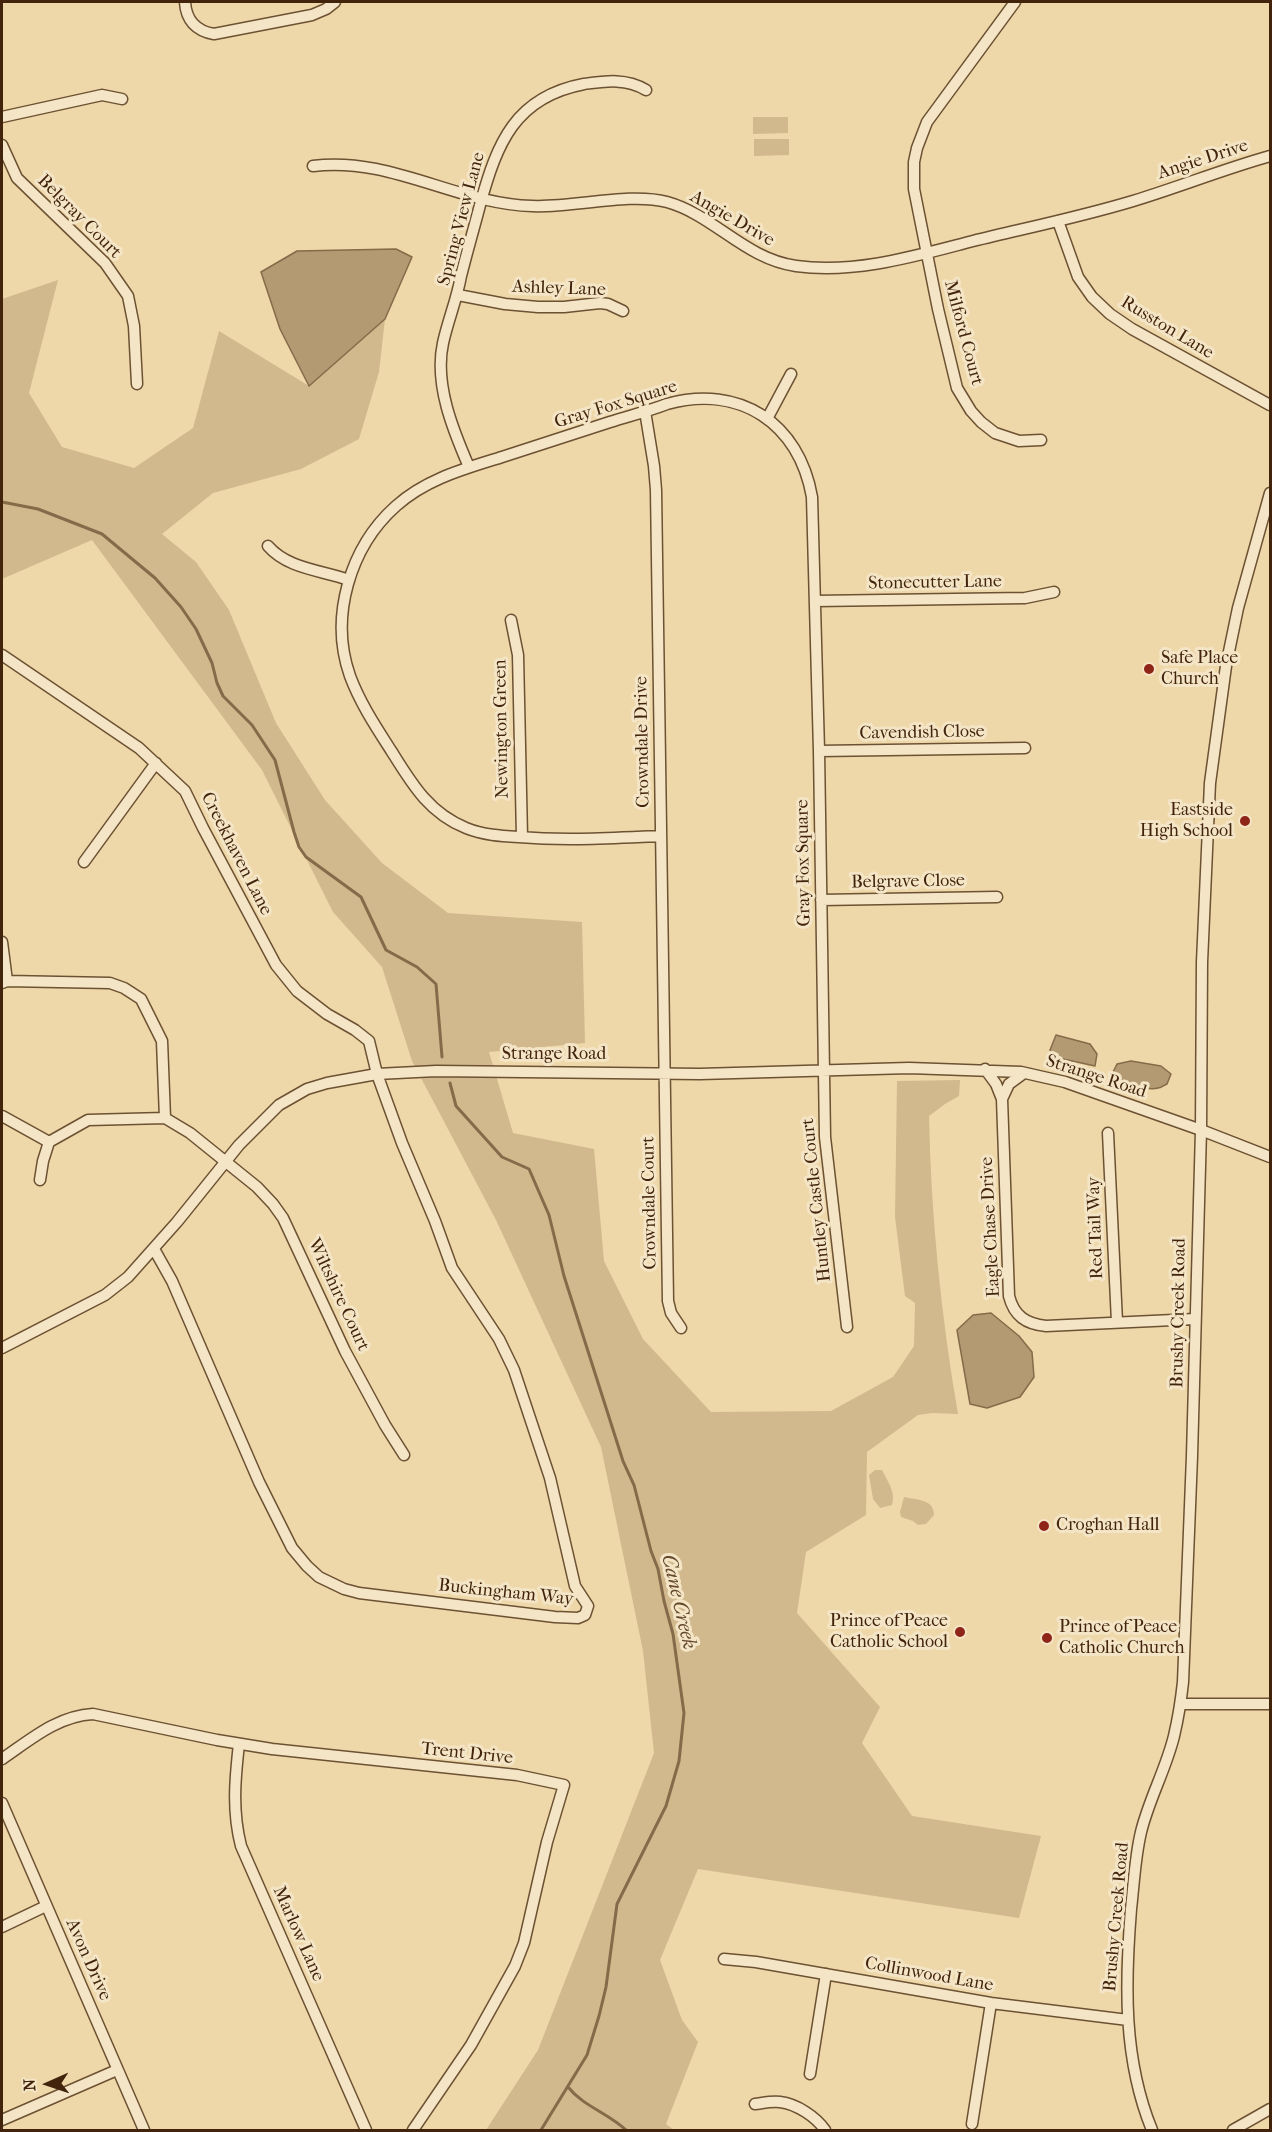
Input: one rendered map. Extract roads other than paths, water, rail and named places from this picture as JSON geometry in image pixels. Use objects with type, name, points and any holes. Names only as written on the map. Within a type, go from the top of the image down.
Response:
[{"type":"street","points":[[185,2],[186,12],[191,22],[201,30],[214,33],[312,15],[335,2]]},
{"type":"street","name":"Milford Court","points":[[1015,2],[945,96],[921,135],[914,162],[914,182],[916,205],[955,382],[964,401],[981,422],[995,433],[1019,441],[1041,440]]},
{"type":"street","name":"Spring View Lane","points":[[469,467],[445,401],[440,376],[443,344],[458,295],[490,167],[500,144],[515,121],[536,102],[560,90],[623,80],[637,84],[646,90]]},
{"type":"street","points":[[2,117],[102,95],[122,99]]},
{"type":"street","name":"Belgray Court","points":[[2,145],[17,178],[105,263],[128,296],[134,326],[137,384]]},
{"type":"street","name":"Angie Drive","points":[[313,166],[345,163],[374,167],[482,198],[534,207],[637,199],[667,202],[701,218],[756,254],[778,263],[818,268],[866,265],[1058,221],[1132,201],[1270,156]]},
{"type":"street","name":"Russton Lane","points":[[1058,221],[1078,277],[1092,297],[1110,314],[1132,329],[1270,405]]},
{"type":"street","name":"Ashley Lane","points":[[458,295],[505,304],[538,307],[600,303],[623,311]]},
{"type":"street","points":[[767,419],[791,374]]},
{"type":"street","name":"Gray Fox Square","points":[[660,837],[543,839],[483,833],[452,822],[428,804],[408,777],[366,710],[350,674],[344,650],[343,607],[349,580],[369,538],[395,507],[432,482],[469,467],[674,402],[711,399],[741,404],[767,419],[790,441],[802,460],[809,478],[814,527],[823,1070]]},
{"type":"street","name":"Crowndale Drive","points":[[645,411],[656,490],[665,1073]]},
{"type":"street","name":"Brushy Creek Road","points":[[1152,2130],[1136,2080],[1128,2020],[1127,1959],[1137,1851],[1146,1811],[1174,1737],[1181,1704],[1192,1456],[1204,916],[1210,783],[1218,713],[1238,608],[1270,493]]},
{"type":"street","points":[[268,546],[292,563],[349,580]]},
{"type":"street","name":"Stonecutter Lane","points":[[815,601],[1025,598],[1054,592]]},
{"type":"street","name":"Newington Green","points":[[511,620],[518,655],[522,837]]},
{"type":"street","name":"Creekhaven Lane","points":[[2,655],[139,748],[185,791],[276,965],[297,991],[369,1041],[377,1074]]},
{"type":"street","name":"Cavendish Close","points":[[819,752],[1025,748]]},
{"type":"street","points":[[84,862],[156,764]]},
{"type":"street","name":"Belgrave Close","points":[[821,900],[997,897]]},
{"type":"street","points":[[2,942],[4,982],[110,983],[124,988],[141,999],[162,1041],[165,1118],[88,1120],[49,1142],[40,1180]]},
{"type":"street","name":"Strange Road","points":[[2,1348],[105,1295],[128,1277],[267,1116],[291,1097],[327,1083],[377,1074],[436,1071],[720,1074],[909,1068],[1024,1072],[1065,1082],[1270,1157]]},
{"type":"street","name":"Eagle Chase Drive","points":[[985,1069],[996,1084],[1002,1099],[1008,1278],[1011,1306],[1019,1317],[1033,1325],[1195,1319]]},
{"type":"street","name":"Huntley Castle Court","points":[[823,1070],[825,1137],[847,1327]]},
{"type":"street","points":[[1002,1099],[1010,1084],[1024,1072]]},
{"type":"street","name":"Crowndale Court","points":[[665,1073],[668,1301],[671,1313],[681,1328]]},
{"type":"street","name":"Buckingham Way","points":[[154,1249],[172,1281],[276,1519],[299,1558],[319,1577],[344,1589],[359,1593],[555,1617],[578,1618],[585,1615],[588,1606],[575,1586],[550,1478],[514,1370],[499,1339],[452,1268],[377,1074]]},
{"type":"street","points":[[2,1116],[49,1142]]},
{"type":"street","name":"Wiltshire Court","points":[[165,1118],[190,1133],[263,1193],[283,1218],[345,1352],[404,1455]]},
{"type":"street","name":"Red Tail Way","points":[[1108,1133],[1117,1322]]},
{"type":"street","points":[[1181,1704],[1270,1704]]},
{"type":"street","name":"Trent Drive","points":[[2,1759],[52,1726],[69,1718],[82,1715],[107,1716],[240,1744],[517,1776],[564,1785],[547,1842],[524,1943],[515,1966],[471,2045],[413,2130]]},
{"type":"street","name":"Marlow Lane","points":[[240,1744],[234,1806],[241,1846],[366,2130]]},
{"type":"street","name":"Avon Drive","points":[[2,1803],[144,2130]]},
{"type":"street","points":[[2,1927],[46,1906]]},
{"type":"street","name":"Collinwood Lane","points":[[724,1959],[991,2003],[1128,2020]]},
{"type":"street","points":[[810,2074],[826,1974]]},
{"type":"street","points":[[972,2124],[991,2003]]},
{"type":"street","points":[[2,2120],[117,2070]]},
{"type":"street","points":[[755,2104],[778,2101],[793,2105],[825,2130]]},
{"type":"street","points":[[1233,2130],[1270,2109]]},
{"type":"waterway","name":"Cane Creek","points":[[2,502],[38,509],[102,534],[155,578],[181,607],[196,629],[212,663],[223,696],[252,725],[275,760],[299,847],[306,857],[361,897],[386,950],[417,967],[436,984],[442,1057]]},
{"type":"waterway","name":"Cane Creek","points":[[450,1083],[456,1106],[502,1157],[529,1169],[549,1215],[564,1276],[623,1461],[634,1485],[658,1569],[673,1634],[684,1713],[679,1761],[666,1806],[617,1904],[606,1987],[587,2055],[541,2130]]},
{"type":"waterway","name":"Cane Creek","points":[[568,2087],[574,2094],[626,2130]]},
{"type":"place","name":"Safe Place Church","points":[[1149,669]]},
{"type":"place","name":"Eastside High School","points":[[1245,821]]},
{"type":"place","name":"Croghan Hall","points":[[1044,1526]]},
{"type":"place","name":"Prince of Peace Catholic School","points":[[960,1632]]},
{"type":"place","name":"Prince of Peace Catholic Church","points":[[1047,1638]]}]
